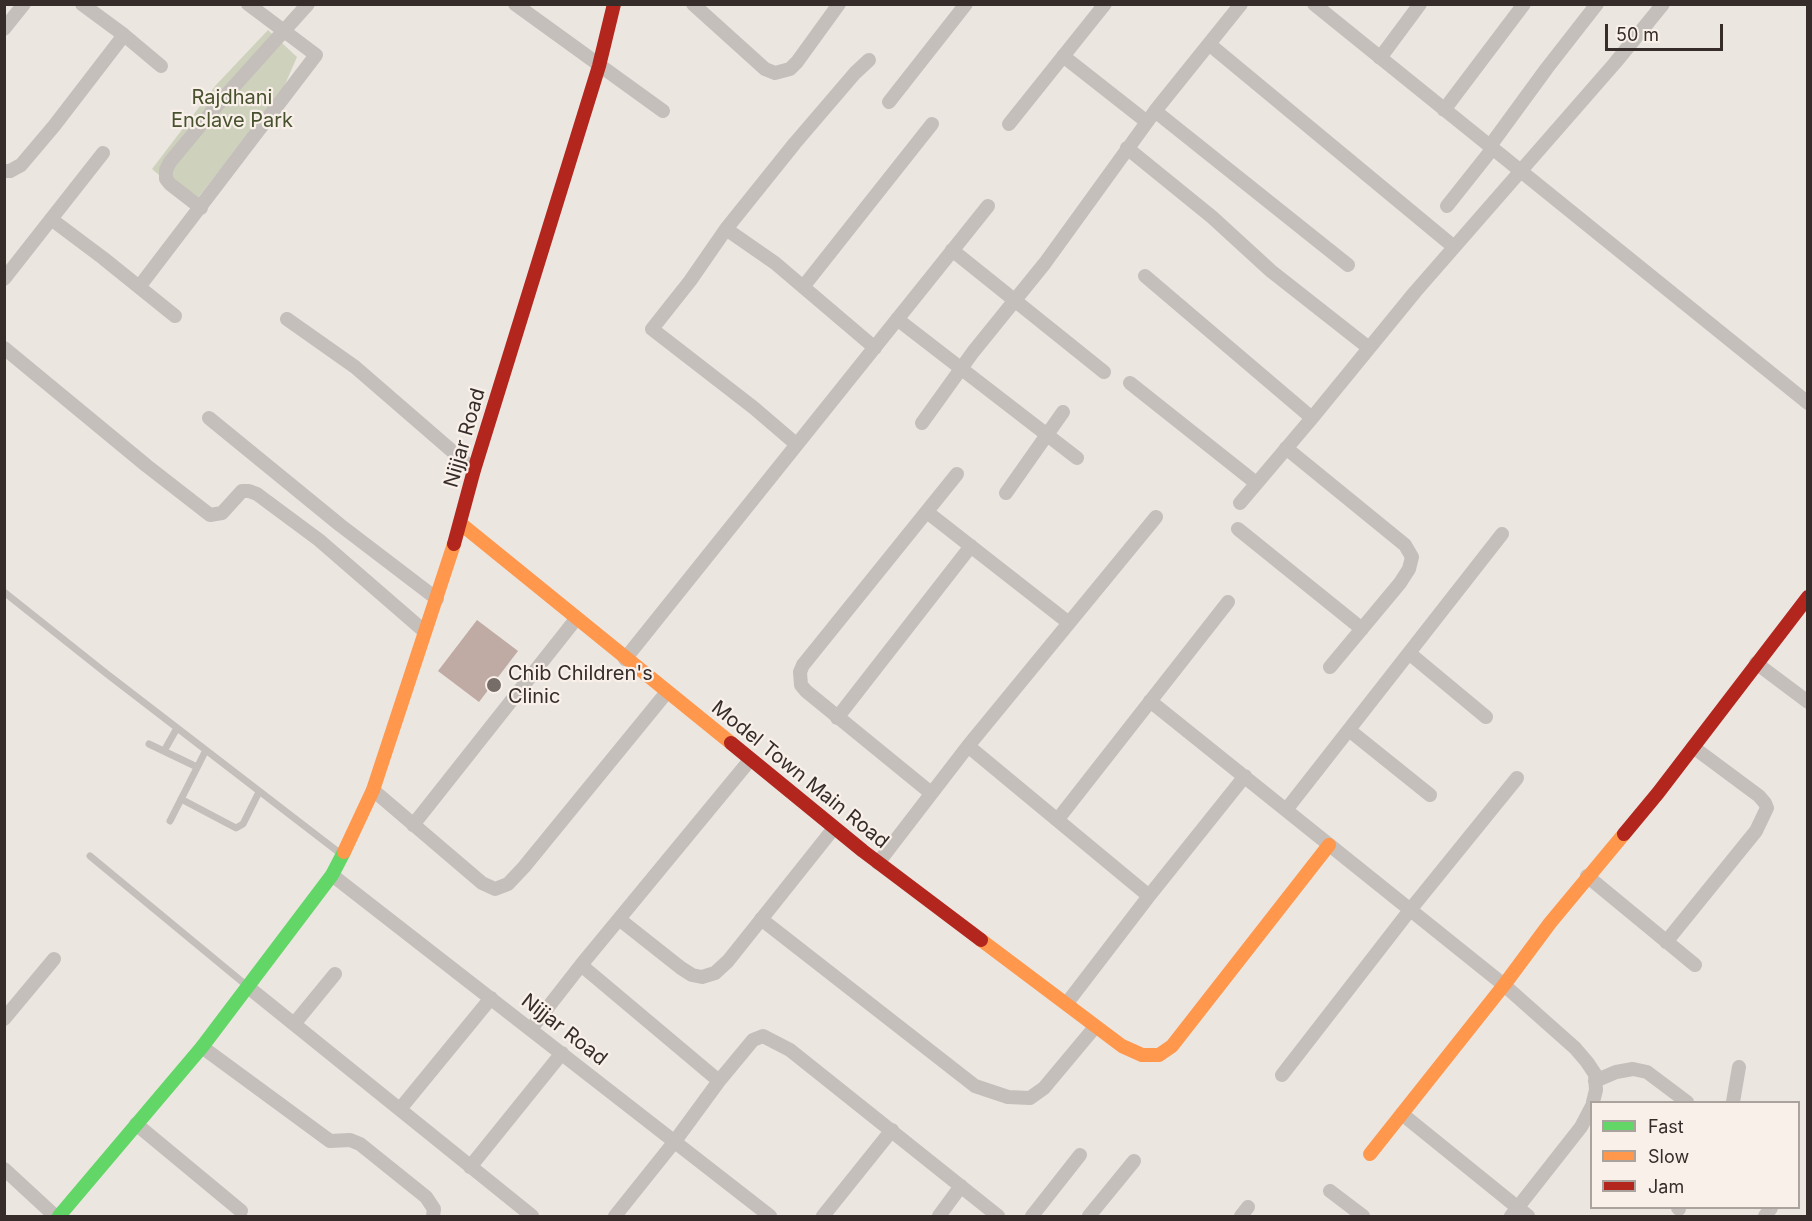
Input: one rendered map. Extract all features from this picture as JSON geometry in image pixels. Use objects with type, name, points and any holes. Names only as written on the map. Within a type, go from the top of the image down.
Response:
[{"type":"street","points":[[4,29],[24,4]]},
{"type":"street","points":[[82,4],[161,66]]},
{"type":"street","points":[[139,287],[316,55],[248,4]]},
{"type":"street","points":[[201,208],[166,179],[166,170],[170,162],[219,103],[308,4]]},
{"type":"street","points":[[515,4],[663,111]]},
{"type":"street","points":[[693,4],[765,69],[775,73],[790,69],[797,62],[839,4]]},
{"type":"street","points":[[890,102],[966,4]]},
{"type":"street","points":[[1009,124],[1105,4]]},
{"type":"street","points":[[922,423],[962,368],[1045,263],[1127,148],[1241,4]]},
{"type":"street","points":[[1380,58],[1420,4]]},
{"type":"street","points":[[1444,110],[1524,4]]},
{"type":"street","points":[[1447,206],[1492,147],[1547,68],[1597,4]]},
{"type":"street","points":[[1240,503],[1454,247],[1521,172],[1663,4]]},
{"type":"street","name":"Nijjar Road","points":[[57,1216],[202,1047],[332,875],[373,790],[461,524],[474,470],[599,66],[614,5]]},
{"type":"street","points":[[1319,6],[1444,110],[1808,403]]},
{"type":"street","points":[[4,171],[10,171],[21,165],[124,35]]},
{"type":"street","points":[[1209,44],[1454,247]]},
{"type":"street","points":[[1063,56],[1151,117],[1348,266]]},
{"type":"street","points":[[796,444],[754,408],[652,329],[690,281],[726,229],[824,108],[869,60]]},
{"type":"street","points":[[803,287],[932,124]]},
{"type":"street","points":[[1127,148],[1212,218],[1271,272],[1369,348]]},
{"type":"street","points":[[4,279],[103,153]]},
{"type":"street","points":[[625,659],[988,206]]},
{"type":"street","points":[[51,219],[174,316]]},
{"type":"street","points":[[726,229],[775,263],[875,348]]},
{"type":"street","points":[[951,250],[1104,372]]},
{"type":"street","points":[[1145,276],[1312,418]]},
{"type":"street","points":[[287,319],[355,367],[474,470]]},
{"type":"street","points":[[897,319],[1077,458]]},
{"type":"street","points":[[4,348],[210,515],[222,513],[242,491],[257,494],[319,540],[424,631]]},
{"type":"street","points":[[1130,383],[1256,483]]},
{"type":"street","points":[[1006,493],[1063,412]]},
{"type":"street","points":[[209,418],[340,525],[436,599]]},
{"type":"street","points":[[1286,448],[1405,545],[1412,557],[1409,569],[1400,583],[1329,667]]},
{"type":"street","points":[[931,793],[806,691],[801,685],[800,672],[810,656],[957,474]]},
{"type":"street","points":[[927,512],[1069,623]]},
{"type":"street","points":[[878,863],[968,746],[1156,517]]},
{"type":"street","name":"Model Town Main Road","points":[[461,524],[878,863],[1067,1003],[1095,1027],[1122,1046],[1142,1055],[1152,1056],[1165,1052],[1173,1046],[1329,845]]},
{"type":"street","points":[[1238,529],[1362,629]]},
{"type":"street","points":[[1286,810],[1503,534]]},
{"type":"street","points":[[837,718],[971,546]]},
{"type":"street","points":[[1370,1154],[1504,986],[1587,876],[1658,793],[1808,597]]},
{"type":"street","points":[[1058,819],[1228,602]]},
{"type":"street","points":[[413,825],[576,619]]},
{"type":"street","points":[[1409,653],[1486,717]]},
{"type":"street","points":[[1756,663],[1808,702]]},
{"type":"street","points":[[373,790],[482,883],[495,889],[508,885],[667,692]]},
{"type":"street","points":[[1150,700],[1504,986],[1575,1048],[1595,1074],[1596,1090],[1593,1101]]},
{"type":"street","points":[[1349,730],[1430,795]]},
{"type":"street","points":[[968,746],[1149,896]]},
{"type":"street","points":[[1666,942],[1756,831],[1767,808],[1759,796],[1693,747]]},
{"type":"street","points":[[531,1029],[581,964],[750,760]]},
{"type":"street","points":[[1067,1003],[1245,776]]},
{"type":"street","points":[[1282,1075],[1410,910],[1517,778]]},
{"type":"street","points":[[619,919],[692,975],[702,977],[715,973],[728,961],[834,828]]},
{"type":"street","name":"Nijjar Road","points":[[332,875],[770,1216]]},
{"type":"street","points":[[1587,876],[1695,965]]},
{"type":"street","points":[[761,919],[975,1086],[1008,1097],[1030,1098],[1044,1088],[1095,1027]]},
{"type":"street","points":[[4,1019],[54,959]]},
{"type":"street","points":[[581,964],[719,1081]]},
{"type":"street","points":[[294,1024],[335,974]]},
{"type":"street","points":[[248,987],[532,1216]]},
{"type":"street","points":[[400,1109],[491,998]]},
{"type":"street","points":[[615,1216],[719,1081],[753,1040],[763,1036],[790,1050],[998,1216]]},
{"type":"street","points":[[202,1047],[330,1141],[350,1140],[360,1144],[426,1197],[434,1209],[433,1216]]},
{"type":"street","points":[[470,1167],[562,1053]]},
{"type":"street","points":[[1733,1101],[1739,1067]]},
{"type":"street","points":[[1595,1081],[1616,1072],[1633,1069],[1647,1072],[1686,1101]]},
{"type":"street","points":[[1402,1114],[1518,1214],[1586,1131],[1590,1113]]},
{"type":"street","points":[[136,1124],[241,1211]]},
{"type":"street","points":[[823,1216],[892,1130]]},
{"type":"street","points":[[1032,1216],[1080,1155]]},
{"type":"street","points":[[1089,1216],[1134,1161]]},
{"type":"street","points":[[4,1168],[57,1216]]},
{"type":"street","points":[[939,1216],[961,1186]]},
{"type":"street","points":[[1330,1191],[1363,1216]]},
{"type":"lane","points":[[4,592],[343,855]]},
{"type":"lane","points":[[164,751],[177,728]]},
{"type":"lane","points":[[149,744],[197,767]]},
{"type":"lane","points":[[170,821],[206,750]]},
{"type":"lane","points":[[181,799],[236,828],[243,824],[259,792]]},
{"type":"lane","points":[[90,856],[248,987]]},
{"type":"green space","name":"Rajdhani Enclave Park","points":[[268,30],[297,57],[283,89],[193,204],[152,169],[216,85]]},
{"type":"building","points":[[477,620],[518,651],[479,702],[438,671]]},
{"type":"traffic: fast","points":[[59,1216],[202,1047],[332,875],[344,852]]},
{"type":"traffic: slow","points":[[461,524],[731,743]]},
{"type":"traffic: slow","points":[[344,852],[373,790],[454,544]]},
{"type":"traffic: slow","points":[[1370,1154],[1504,985],[1550,923],[1624,834]]},
{"type":"traffic: slow","points":[[981,940],[1122,1046],[1142,1055],[1159,1055],[1172,1046],[1329,845]]},
{"type":"traffic: jam","points":[[454,544],[474,470],[599,66],[614,4]]},
{"type":"traffic: jam","points":[[1624,834],[1808,597]]},
{"type":"traffic: jam","points":[[731,743],[863,851],[981,940]]},
{"type":"place","name":"Chib Children's Clinic","points":[[494,685]]}]
